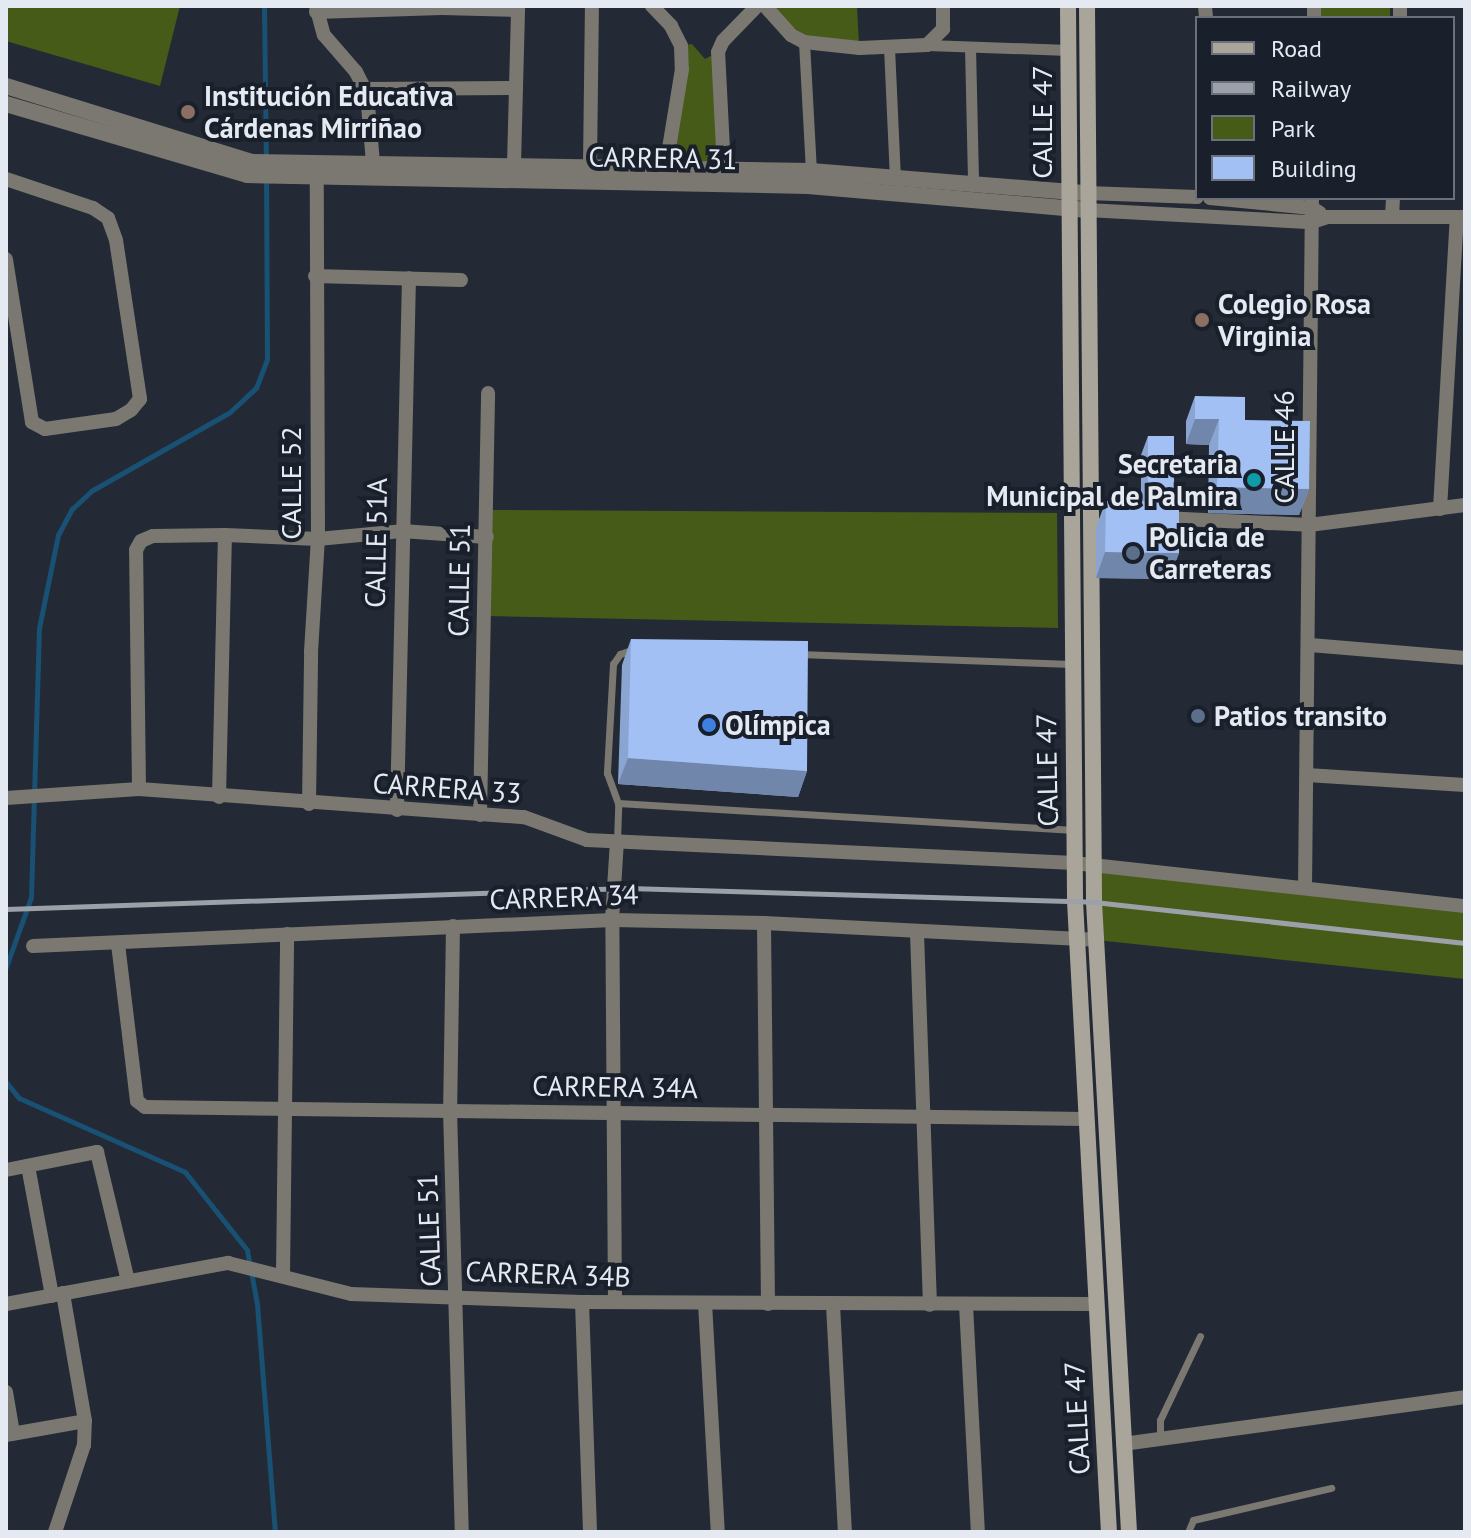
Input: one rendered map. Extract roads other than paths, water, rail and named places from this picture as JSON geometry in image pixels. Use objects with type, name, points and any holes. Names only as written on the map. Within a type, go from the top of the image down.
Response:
[{"type":"main road","name":"CALLE 47","points":[[1068,6],[1067,200],[1076,939],[1109,1532]]},
{"type":"main road","name":"CALLE 47","points":[[1087,6],[1087,202],[1097,515],[1096,940],[1129,1532]]},
{"type":"street","points":[[590,165],[592,6]]},
{"type":"street","points":[[652,6],[671,26],[681,46],[682,69],[666,167]]},
{"type":"street","points":[[724,169],[718,52],[723,41],[757,6]]},
{"type":"street","points":[[765,6],[797,39],[860,48],[931,42],[970,47],[1068,50]]},
{"type":"street","points":[[931,42],[943,29],[943,6]]},
{"type":"street","points":[[373,163],[371,114],[364,89],[356,72],[332,48],[316,9],[518,8],[514,164]]},
{"type":"street","points":[[797,39],[811,171]]},
{"type":"street","points":[[889,47],[904,184]]},
{"type":"street","points":[[970,47],[973,184]]},
{"type":"street","name":"CARRERA 31","points":[[6,86],[254,169]]},
{"type":"street","points":[[364,89],[516,88]]},
{"type":"street","name":"CARRERA 31","points":[[6,104],[254,169],[808,186],[973,184],[1067,200]]},
{"type":"street","name":"CARRERA 31","points":[[317,170],[373,163],[811,171],[1206,217],[1316,211]]},
{"type":"street","name":"CALLE 52","points":[[309,804],[311,652],[318,539],[317,170]]},
{"type":"street","points":[[6,179],[93,208],[108,218],[116,240],[140,399],[131,410],[116,419],[45,429],[32,422],[6,259]]},
{"type":"street","name":"CARRERA 31","points":[[1087,202],[1195,197]]},
{"type":"street","points":[[1206,217],[1208,200]]},
{"type":"street","name":"CARRERA 31","points":[[1225,200],[1392,217],[1461,217]]},
{"type":"street","points":[[1392,217],[1393,200]]},
{"type":"street","name":"CALLE 46","points":[[1305,888],[1316,211]]},
{"type":"street","points":[[1440,509],[1461,217]]},
{"type":"street","points":[[315,276],[461,280]]},
{"type":"street","name":"CALLE 51A","points":[[397,810],[409,278]]},
{"type":"street","name":"CALLE 51","points":[[480,815],[488,393]]},
{"type":"street","points":[[1143,518],[1309,525],[1465,505]]},
{"type":"street","points":[[139,789],[136,550],[141,541],[153,536],[225,535],[318,539],[402,531],[487,537]]},
{"type":"street","points":[[219,797],[225,535]]},
{"type":"street","points":[[1310,645],[1465,658]]},
{"type":"street","points":[[1307,775],[1465,785]]},
{"type":"street","name":"CARRERA 33","points":[[6,798],[54,792],[139,789],[309,804],[524,817],[587,840],[1074,863]]},
{"type":"street","points":[[615,1302],[611,1113],[612,920],[617,841]]},
{"type":"street","points":[[1074,863],[1465,906]]},
{"type":"street","name":"CARRERA 34","points":[[33,946],[612,920],[764,923],[1096,940]]},
{"type":"street","points":[[764,923],[768,1304]]},
{"type":"street","name":"CALLE 51","points":[[453,926],[450,1110],[462,1532]]},
{"type":"street","points":[[917,933],[930,1305]]},
{"type":"street","points":[[283,1274],[287,934]]},
{"type":"street","name":"CARRERA 34A","points":[[118,944],[137,1097],[145,1107],[1085,1119]]},
{"type":"street","points":[[6,1170],[97,1152],[128,1281]]},
{"type":"street","points":[[28,1166],[85,1421],[84,1445],[55,1532]]},
{"type":"street","name":"CARRERA 34B","points":[[6,1304],[228,1263],[283,1274],[351,1294],[582,1302],[1096,1304]]},
{"type":"street","points":[[582,1302],[590,1532]]},
{"type":"street","points":[[705,1303],[718,1532]]},
{"type":"street","points":[[833,1305],[845,1532]]},
{"type":"street","points":[[966,1305],[978,1532]]},
{"type":"street","points":[[6,1392],[10,1434],[85,1421]]},
{"type":"street","points":[[1123,1444],[1465,1397]]},
{"type":"lane","points":[[617,841],[618,803],[607,773],[613,664],[630,649],[645,649]]},
{"type":"lane","points":[[786,654],[1072,664]]},
{"type":"lane","points":[[618,803],[1074,830]]},
{"type":"lane","points":[[1160,1439],[1160,1420],[1200,1336]]},
{"type":"lane","points":[[1188,1532],[1193,1520],[1331,1488]]},
{"type":"waterway","points":[[264,6],[266,161]]},
{"type":"waterway","points":[[6,967],[31,897],[39,628],[58,535],[72,509],[91,491],[230,412],[256,388],[267,359],[266,179]]},
{"type":"waterway","points":[[6,1082],[19,1098],[185,1172],[247,1250],[257,1304],[275,1532]]},
{"type":"railway","points":[[6,909],[628,888],[1094,902],[1465,943]]},
{"type":"place","name":"Institución Educativa Cárdenas Mirriñao","points":[[188,112]]},
{"type":"place","name":"Colegio Rosa Virginia","points":[[1202,320]]},
{"type":"place","name":"Secretaria Municipal de Palmira","points":[[1254,480]]},
{"type":"place","name":"Policia de Carreteras","points":[[1133,553]]},
{"type":"place","name":"Patios transito","points":[[1198,716]]},
{"type":"place","name":"Olímpica","points":[[709,725]]}]
